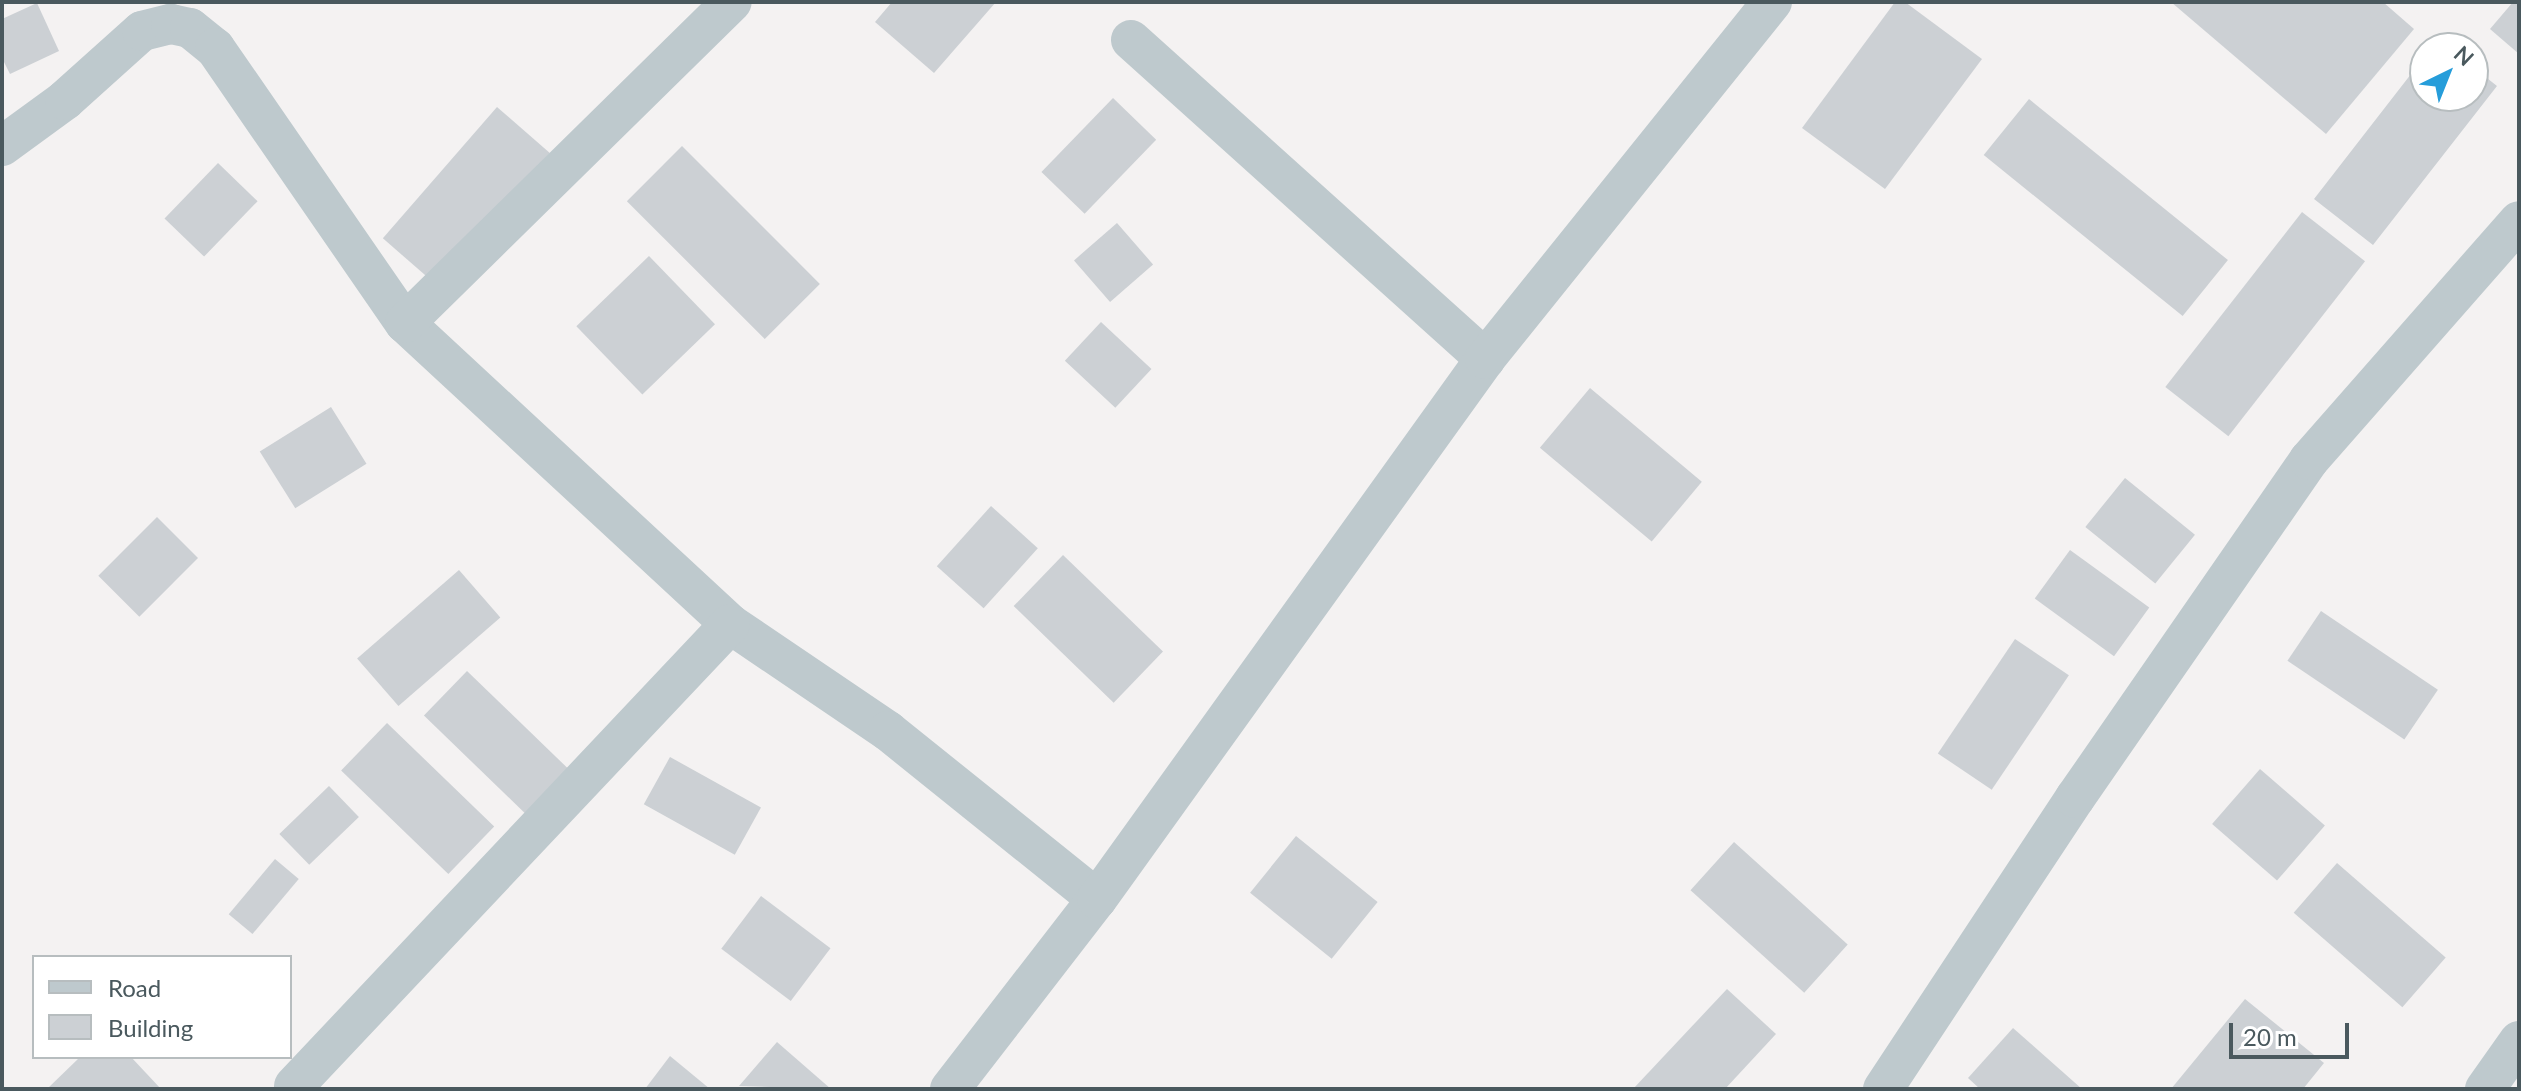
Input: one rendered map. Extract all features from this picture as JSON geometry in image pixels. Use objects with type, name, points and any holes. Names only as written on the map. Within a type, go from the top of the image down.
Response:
[{"type":"street","points":[[405,323],[732,2]]},
{"type":"street","points":[[950,1089],[1097,899],[1485,359],[1772,2]]},
{"type":"street","points":[[2,146],[65,100],[142,31],[170,13],[215,48],[405,323],[730,624],[888,731],[1097,899]]},
{"type":"street","points":[[1131,40],[1485,359]]},
{"type":"street","points":[[1883,1089],[2075,798],[2309,460],[2519,221]]},
{"type":"street","points":[[294,1086],[730,624]]},
{"type":"street","points":[[2485,1089],[2519,1041]]},
{"type":"building","points":[[892,2],[996,2],[934,73],[875,22]]},
{"type":"building","points":[[1895,2],[1905,2],[1982,59],[1885,189],[1802,128]]},
{"type":"building","points":[[2171,2],[2383,2],[2414,29],[2326,134]]},
{"type":"building","points":[[2513,2],[2519,2],[2519,54],[2490,29]]},
{"type":"building","points":[[37,3],[59,51],[10,74],[2,58],[2,19]]},
{"type":"building","points":[[2409,77],[2409,112],[2477,112],[2373,245],[2314,199]]},
{"type":"building","points":[[2489,80],[2497,86],[2489,96]]},
{"type":"building","points":[[1113,98],[1156,140],[1085,214],[1041,172]]},
{"type":"building","points":[[2029,99],[2228,260],[2183,316],[1984,155]]},
{"type":"building","points":[[497,107],[550,153],[436,284],[383,238]]},
{"type":"building","points":[[682,146],[820,284],[765,339],[627,201]]},
{"type":"building","points":[[218,163],[258,201],[204,257],[165,218]]},
{"type":"building","points":[[2302,212],[2365,261],[2228,436],[2165,387]]},
{"type":"building","points":[[1117,223],[1153,265],[1110,302],[1074,260]]},
{"type":"building","points":[[649,256],[715,324],[642,394],[576,326]]},
{"type":"building","points":[[1101,322],[1151,369],[1115,408],[1065,361]]},
{"type":"building","points":[[1590,388],[1702,482],[1652,542],[1540,448]]},
{"type":"building","points":[[331,407],[367,464],[295,508],[260,452]]},
{"type":"building","points":[[2125,478],[2195,535],[2155,584],[2085,527]]},
{"type":"building","points":[[991,506],[1038,548],[984,608],[937,566]]},
{"type":"building","points":[[157,517],[198,558],[139,617],[98,576]]},
{"type":"building","points":[[2070,550],[2149,608],[2114,656],[2035,599]]},
{"type":"building","points":[[1063,555],[1163,652],[1114,703],[1014,606]]},
{"type":"building","points":[[459,570],[500,618],[398,706],[357,659]]},
{"type":"building","points":[[2321,611],[2438,690],[2404,740],[2287,661]]},
{"type":"building","points":[[2015,639],[2069,675],[1992,790],[1938,753]]},
{"type":"building","points":[[467,671],[571,771],[528,816],[424,716]]},
{"type":"building","points":[[387,723],[494,827],[448,874],[341,770]]},
{"type":"building","points":[[670,757],[761,807],[735,855],[644,804]]},
{"type":"building","points":[[2260,769],[2325,825],[2277,881],[2212,824]]},
{"type":"building","points":[[329,786],[359,817],[309,865],[279,834]]},
{"type":"building","points":[[1296,836],[1378,902],[1332,959],[1250,893]]},
{"type":"building","points":[[1734,842],[1848,944],[1804,993],[1691,890]]},
{"type":"building","points":[[275,859],[299,879],[252,934],[229,914]]},
{"type":"building","points":[[2337,863],[2446,957],[2402,1007],[2294,913]]},
{"type":"building","points":[[761,896],[830,948],[791,1001],[721,949]]},
{"type":"building","points":[[1727,989],[1776,1034],[1725,1089],[1633,1089]]},
{"type":"building","points":[[2245,999],[2324,1063],[2303,1089],[2171,1089]]},
{"type":"building","points":[[2013,1028],[2082,1089],[1980,1089],[1968,1078]]},
{"type":"building","points":[[777,1042],[831,1089],[739,1086]]},
{"type":"building","points":[[670,1056],[710,1089],[645,1089]]},
{"type":"building","points":[[78,1059],[133,1059],[161,1089],[47,1089]]}]
